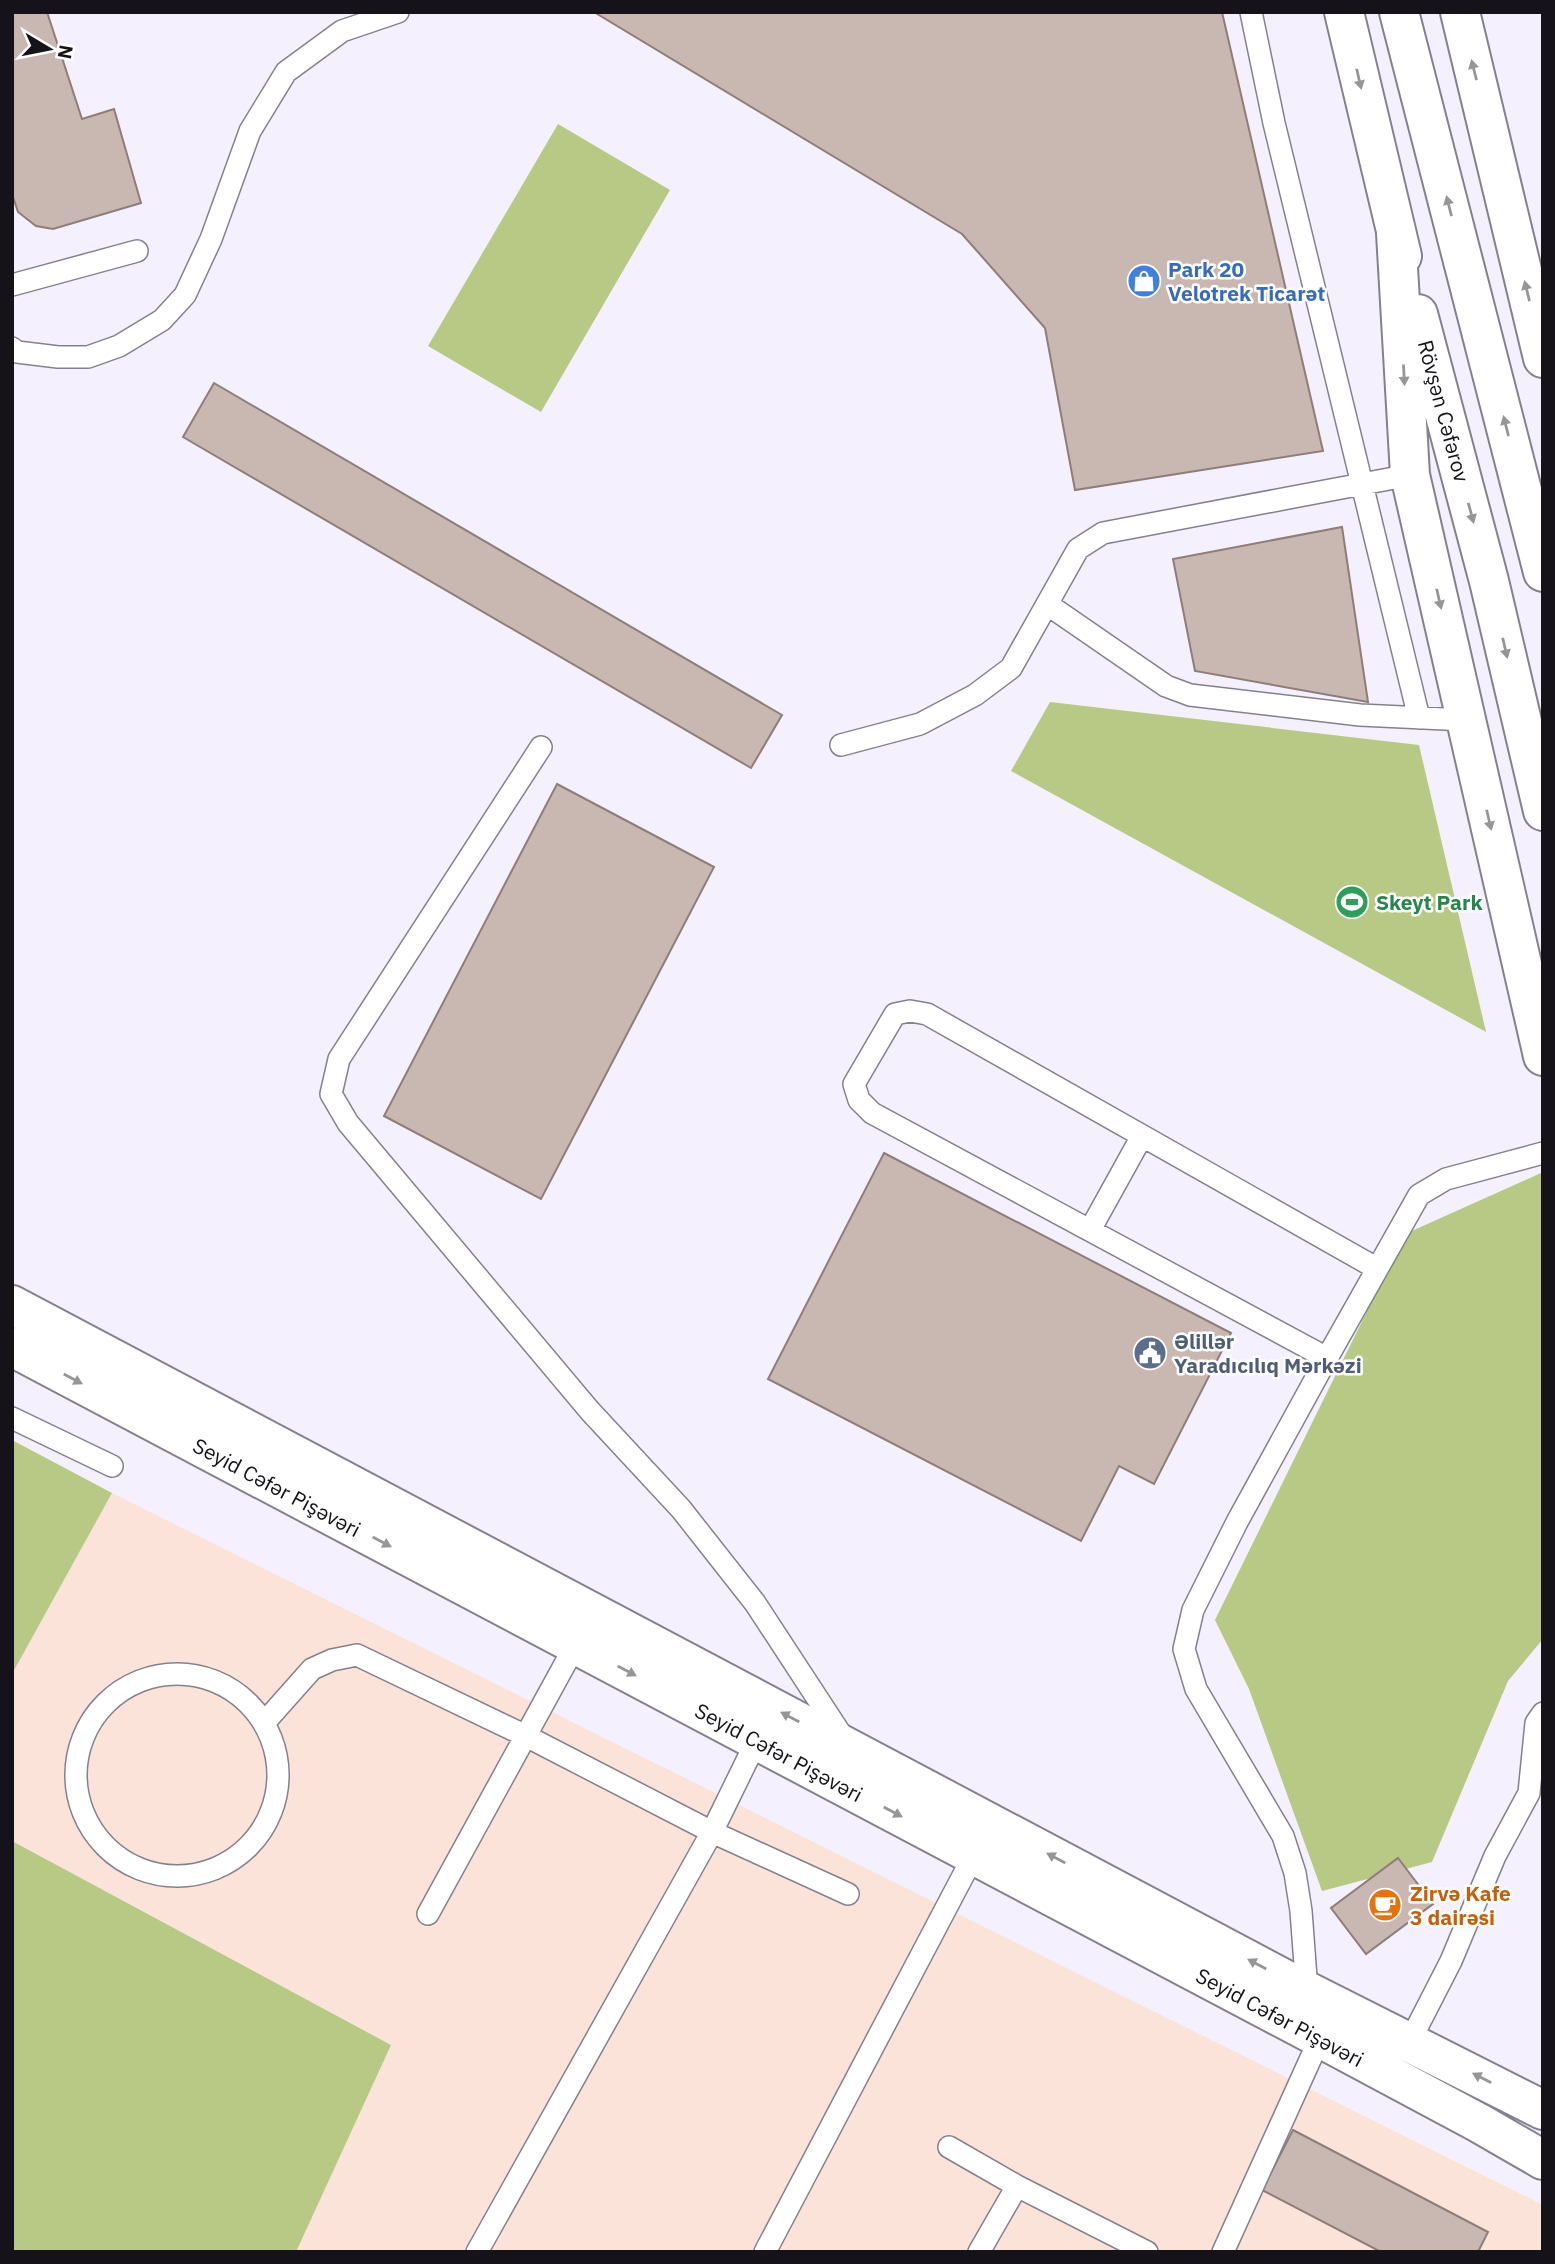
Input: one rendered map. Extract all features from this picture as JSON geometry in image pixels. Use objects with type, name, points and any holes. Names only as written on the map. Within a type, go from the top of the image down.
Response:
[{"type":"street","name":"Rövşən Cəfərov","points":[[1344,12],[1396,233],[1489,581],[1543,811]]},
{"type":"street","points":[[1399,12],[1542,568]]},
{"type":"street","points":[[1460,12],[1543,358]]},
{"type":"street","points":[[1396,233],[1410,475],[1543,1056]]},
{"type":"street","name":"Seyid Cəfər Pişəvəri","points":[[12,1305],[1307,1991],[1543,2110]]},
{"type":"street","name":"Seyid Cəfər Pişəvəri","points":[[12,1347],[1320,2038],[1543,2160]]},
{"type":"lane","points":[[12,348],[17,352],[58,357],[88,357],[119,346],[162,320],[185,295],[211,239],[250,131],[286,72],[342,31],[398,12]]},
{"type":"lane","points":[[1251,12],[1274,123],[1419,718]]},
{"type":"lane","points":[[12,285],[137,251]]},
{"type":"lane","points":[[841,745],[920,724],[975,695],[1011,668],[1078,549],[1103,533],[1410,475]]},
{"type":"lane","points":[[1047,604],[1166,686],[1190,695],[1360,715],[1466,720]]},
{"type":"lane","points":[[541,747],[339,1059],[331,1094],[348,1123],[590,1410],[681,1509],[755,1602],[851,1749]]},
{"type":"lane","points":[[1328,1358],[872,1113],[859,1100],[854,1084],[895,1014],[910,1011],[927,1014],[1376,1268]]},
{"type":"lane","points":[[1090,1230],[1142,1136]]},
{"type":"lane","points":[[1307,1991],[1295,1873],[1283,1836],[1196,1689],[1184,1649],[1192,1610],[1237,1522],[1419,1195],[1446,1179],[1543,1153]]},
{"type":"lane","points":[[12,1418],[112,1466]]},
{"type":"lane","points":[[428,1914],[576,1644]]},
{"type":"lane","points":[[264,1723],[312,1669],[332,1660],[357,1655],[526,1736],[712,1832],[848,1894]]},
{"type":"lane","points":[[184,1673],[208,1678],[230,1688],[250,1703],[264,1723],[274,1745],[278,1769],[277,1794],[269,1818],[257,1838],[229,1862],[195,1875],[170,1877],[146,1872],[124,1861],[105,1846],[90,1827],[80,1805],[76,1780],[77,1756],[85,1732],[98,1711],[116,1694],[136,1682],[160,1674],[184,1673]]},
{"type":"lane","points":[[1410,2041],[1451,1961],[1495,1856],[1529,1793],[1536,1723],[1543,1713]]},
{"type":"lane","points":[[477,2252],[712,1832],[757,1740]]},
{"type":"lane","points":[[765,2252],[974,1855]]},
{"type":"lane","points":[[1223,2252],[1320,2038]]},
{"type":"lane","points":[[949,2147],[1017,2186],[1147,2252]]},
{"type":"lane","points":[[979,2252],[1017,2186]]},
{"type":"shaded area","points":[[112,1493],[1543,2205],[1543,2252],[296,2252],[391,2045],[12,1841],[12,1674]]},
{"type":"green space","points":[[558,124],[670,190],[541,412],[428,346]]},
{"type":"green space","name":"Skeyt Park","points":[[1050,702],[1419,745],[1486,1032],[1011,771]]},
{"type":"green space","points":[[1541,1173],[1543,1639],[1508,1681],[1432,1862],[1322,1891],[1249,1689],[1215,1620],[1405,1234]]},
{"type":"green space","points":[[12,1440],[112,1493],[12,1674]]},
{"type":"green space","points":[[12,1841],[391,2045],[296,2252],[12,2252]]},
{"type":"building","points":[[12,12],[47,12],[82,119],[114,109],[141,203],[53,229],[36,226],[18,212],[12,194]]},
{"type":"building","name":"Park 20 Velotrek Ticarət","points":[[594,12],[1222,12],[1323,451],[1075,490],[1045,328],[962,234]]},
{"type":"building","points":[[214,383],[782,715],[751,768],[183,437]]},
{"type":"building","points":[[1342,527],[1368,702],[1195,671],[1173,559]]},
{"type":"building","points":[[557,784],[714,867],[541,1199],[384,1116]]},
{"type":"building","points":[[884,1153],[1231,1333],[1154,1484],[1119,1466],[1081,1541],[768,1379]]},
{"type":"building","points":[[1398,1858],[1433,1904],[1366,1954],[1331,1908]]},
{"type":"building","points":[[1293,2130],[1488,2232],[1478,2252],[1381,2252],[1262,2190]]},
{"type":"place","name":"Park 20 Velotrek Ticarət","points":[[1144,281]]},
{"type":"place","name":"Skeyt Park","points":[[1352,902]]},
{"type":"place","name":"Əlillər Yaradıcılıq Mərkəzi","points":[[1150,1353]]},
{"type":"place","name":"Zirvə Kafe 3 dairəsi","points":[[1385,1905]]}]
